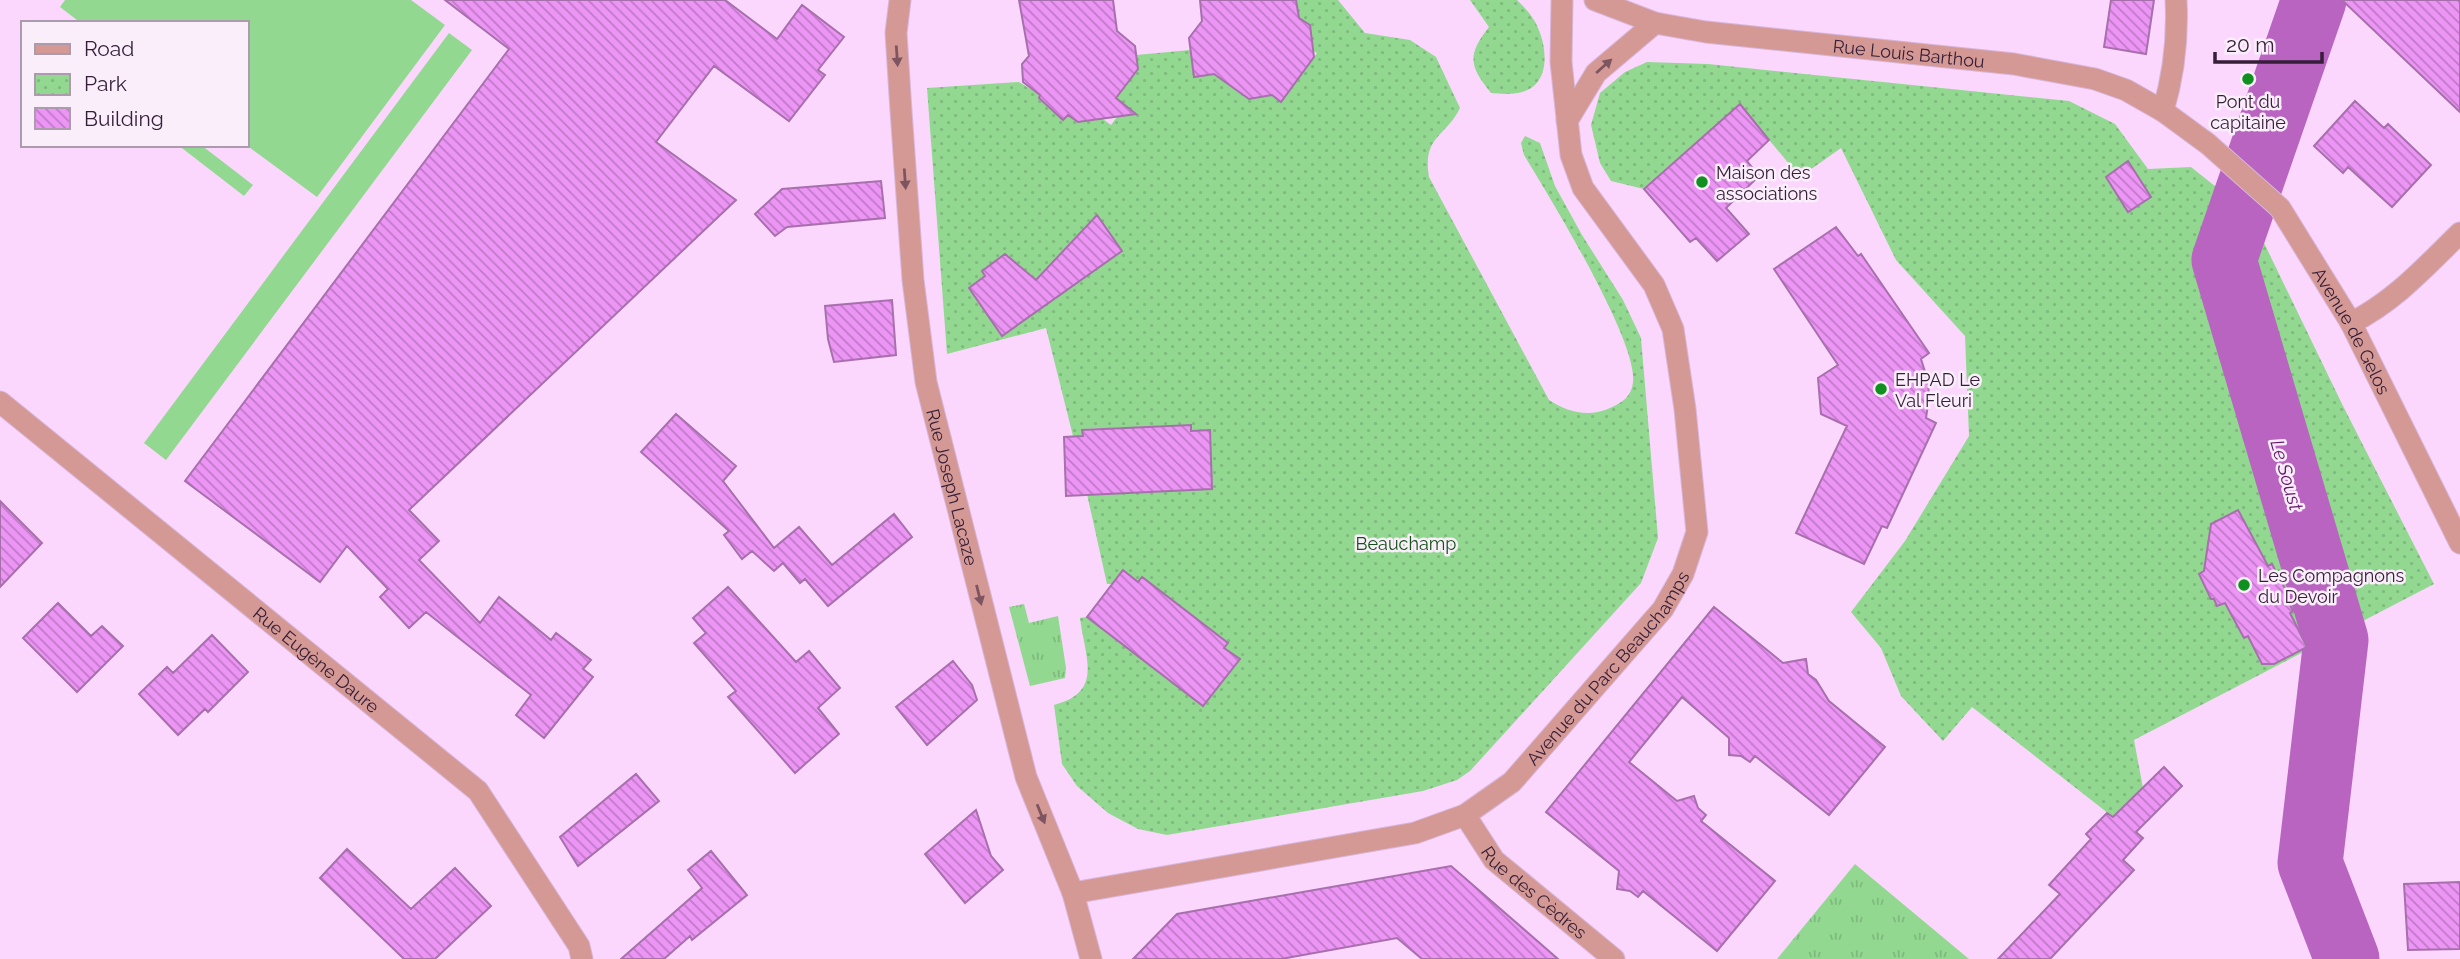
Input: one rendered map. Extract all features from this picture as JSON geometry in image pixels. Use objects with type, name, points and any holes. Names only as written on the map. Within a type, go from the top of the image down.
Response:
[{"type":"street","name":"Rue Joseph Lacaze","points":[[900,0],[896,33],[903,150],[912,279],[926,383],[1026,777],[1073,893],[1091,959]]},
{"type":"street","name":"Avenue du Parc Beauchamps","points":[[1073,893],[1415,833],[1465,816],[1512,782],[1663,609],[1683,574],[1698,532],[1685,409],[1673,329],[1654,285],[1583,188],[1571,155],[1561,62],[1562,0]]},
{"type":"street","name":"Rue Louis Barthou","points":[[1595,0],[1655,23],[1706,33],[2014,64],[2095,79],[2126,90],[2164,111],[2208,144]]},
{"type":"street","points":[[2164,111],[2174,75],[2176,0]]},
{"type":"street","points":[[1567,121],[1596,74],[1655,23]]},
{"type":"street","name":"Avenue de Gelos","points":[[2208,144],[2280,208],[2351,323],[2460,544]]},
{"type":"street","points":[[2351,323],[2376,311],[2392,299],[2460,233]]},
{"type":"street","name":"Rue Eugène Daure","points":[[0,402],[478,791],[579,946],[582,959]]},
{"type":"street","name":"Rue des Cèdres","points":[[1465,816],[1494,860],[1614,959]]},
{"type":"green space","points":[[65,0],[411,0],[445,25],[317,197],[248,146],[248,21],[78,21],[60,7]]},
{"type":"green space","name":"Beauchamp","points":[[1296,0],[1338,0],[1365,33],[1410,40],[1436,57],[1460,108],[1432,145],[1428,163],[1429,177],[1549,400],[1563,408],[1594,413],[1619,404],[1626,398],[1633,382],[1631,362],[1622,335],[1590,268],[1524,155],[1521,143],[1525,136],[1540,143],[1555,186],[1623,300],[1641,338],[1658,538],[1641,583],[1470,771],[1457,780],[1423,791],[1167,835],[1138,829],[1108,813],[1077,786],[1062,764],[1054,705],[1080,692],[1086,682],[1087,660],[1080,618],[1087,617],[1203,706],[1239,660],[1224,648],[1228,642],[1142,577],[1138,582],[1123,571],[1113,584],[1107,584],[1087,494],[1209,430],[1191,431],[1190,425],[1083,429],[1083,436],[1073,436],[1046,328],[947,354],[927,88],[1019,82],[1040,95],[1063,119],[1068,115],[1078,122],[1098,120],[1100,117],[1111,125],[1125,106],[1116,98],[1136,55],[1190,50],[1194,77],[1214,74],[1249,99],[1272,95],[1281,101],[1317,53],[1308,47],[1310,25],[1280,5],[1296,4]]},
{"type":"green space","points":[[1470,0],[1517,0],[1530,15],[1541,35],[1545,57],[1544,68],[1534,85],[1525,91],[1504,94],[1491,93],[1484,84],[1475,68],[1474,53],[1489,27]]},
{"type":"green space","points":[[449,33],[472,50],[166,460],[144,443]]},
{"type":"green space","points":[[1647,62],[1708,64],[2069,101],[2115,124],[2148,169],[2191,167],[2250,214],[2343,406],[2434,584],[2134,740],[2143,788],[2113,817],[1972,707],[1943,741],[1901,696],[1881,648],[1851,612],[1905,541],[1969,436],[1965,336],[1896,260],[1841,148],[1800,177],[1740,105],[1677,168],[1672,163],[1644,189],[1611,181],[1600,163],[1591,125],[1600,93],[1625,72]]},
{"type":"green space","points":[[181,147],[204,147],[253,185],[244,196]]},
{"type":"green space","points":[[1024,604],[1029,623],[1058,616],[1066,668],[1065,678],[1030,686],[1009,607]]},
{"type":"green space","points":[[1855,864],[1969,959],[1777,959]]},
{"type":"building","points":[[445,0],[725,0],[777,39],[802,5],[844,37],[818,70],[825,75],[789,121],[714,66],[656,142],[736,200],[409,510],[439,541],[419,560],[480,623],[499,597],[551,640],[556,633],[591,660],[583,669],[593,677],[544,738],[516,715],[531,695],[426,612],[409,628],[380,597],[388,589],[347,546],[320,582],[185,481],[509,49]]},
{"type":"building","points":[[1019,0],[1113,0],[1117,31],[1135,46],[1138,69],[1116,98],[1136,114],[1078,122],[1068,115],[1063,120],[1039,98],[1040,95],[1023,82],[1022,64],[1029,56]]},
{"type":"building","points":[[1200,0],[1296,0],[1299,18],[1310,25],[1314,57],[1281,102],[1272,95],[1249,99],[1214,74],[1194,77],[1189,38],[1202,21]]},
{"type":"building","points":[[2111,0],[2154,0],[2146,54],[2104,47]]},
{"type":"building","points":[[2342,0],[2460,0],[2460,112]]},
{"type":"building","points":[[2355,101],[2384,128],[2388,124],[2431,165],[2392,207],[2348,167],[2343,173],[2314,146]]},
{"type":"building","name":"Maison des associations","points":[[1740,104],[1769,140],[1747,161],[1759,176],[1726,208],[1749,234],[1717,261],[1696,238],[1690,242],[1644,189]]},
{"type":"building","points":[[2128,161],[2151,197],[2128,212],[2106,177]]},
{"type":"building","points":[[881,181],[885,218],[787,227],[775,236],[755,214],[782,189]]},
{"type":"building","points":[[1097,215],[1122,251],[1002,336],[969,288],[985,276],[982,271],[1005,254],[1036,280]]},
{"type":"building","name":"EHPAD Le Val Fleuri","points":[[1836,227],[1858,256],[1861,254],[1929,353],[1921,359],[1928,381],[1926,418],[1936,423],[1887,528],[1882,526],[1864,564],[1796,533],[1847,426],[1821,414],[1818,378],[1838,365],[1774,269]]},
{"type":"building","points":[[892,300],[896,355],[834,362],[828,339],[825,306]]},
{"type":"building","points":[[676,414],[736,466],[723,481],[774,548],[799,527],[832,565],[894,514],[912,537],[828,606],[805,579],[800,583],[783,563],[774,571],[752,551],[742,559],[724,535],[729,531],[641,452]]},
{"type":"building","points":[[1191,425],[1191,431],[1210,430],[1212,489],[1066,496],[1064,437],[1083,436],[1082,430]]},
{"type":"building","points":[[0,501],[42,543],[0,587]]},
{"type":"building","name":"Les Compagnons du Devoir","points":[[2238,510],[2268,566],[2272,564],[2289,596],[2286,597],[2293,611],[2290,613],[2307,647],[2274,664],[2262,664],[2248,636],[2244,638],[2225,603],[2217,606],[2199,574],[2204,571],[2211,524]]},
{"type":"building","points":[[1123,570],[1138,582],[1142,577],[1228,643],[1224,648],[1240,659],[1203,706],[1087,617]]},
{"type":"building","points":[[728,587],[796,662],[809,651],[840,688],[818,708],[839,734],[795,773],[728,697],[736,691],[694,643],[706,633],[693,618]]},
{"type":"building","points":[[58,603],[91,636],[102,626],[123,646],[77,692],[23,638]]},
{"type":"building","points":[[1714,607],[1783,663],[1806,659],[1808,674],[1816,680],[1829,701],[1885,747],[1829,815],[1755,756],[1750,762],[1741,756],[1729,755],[1729,738],[1682,697],[1629,762],[1677,801],[1694,796],[1698,808],[1706,815],[1701,821],[1775,881],[1717,951],[1643,891],[1638,897],[1630,891],[1617,889],[1619,871],[1546,812]]},
{"type":"building","points":[[212,635],[248,672],[208,712],[205,709],[178,735],[139,694],[167,667],[173,673]]},
{"type":"building","points":[[953,661],[972,685],[977,700],[927,745],[896,707]]},
{"type":"building","points":[[2164,767],[2182,786],[2136,832],[2143,838],[2123,860],[2134,870],[2050,959],[1998,959],[2060,894],[2049,885],[2091,839],[2086,834],[2107,813],[2113,817]]},
{"type":"building","points":[[636,774],[659,801],[578,866],[560,837]]},
{"type":"building","points":[[976,810],[991,856],[1003,870],[965,903],[925,854]]},
{"type":"building","points":[[347,849],[411,909],[455,868],[491,906],[435,959],[404,959],[320,878]]},
{"type":"building","points":[[711,851],[747,895],[692,940],[690,936],[664,959],[621,959],[702,888],[688,870]]},
{"type":"building","points":[[1451,866],[1558,959],[1422,959],[1397,938],[1281,959],[1133,959],[1177,914]]},
{"type":"building","points":[[2460,882],[2460,949],[2408,950],[2404,884]]},
{"type":"waterway","name":"Le Soust","points":[[2314,0],[2224,260],[2336,640],[2310,863],[2347,959]]},
{"type":"place","name":"Pont du capitaine","points":[[2248,79]]},
{"type":"place","name":"Maison des associations","points":[[1702,182]]},
{"type":"place","name":"EHPAD Le Val Fleuri","points":[[1881,389]]},
{"type":"place","name":"Les Compagnons du Devoir","points":[[2244,585]]}]
